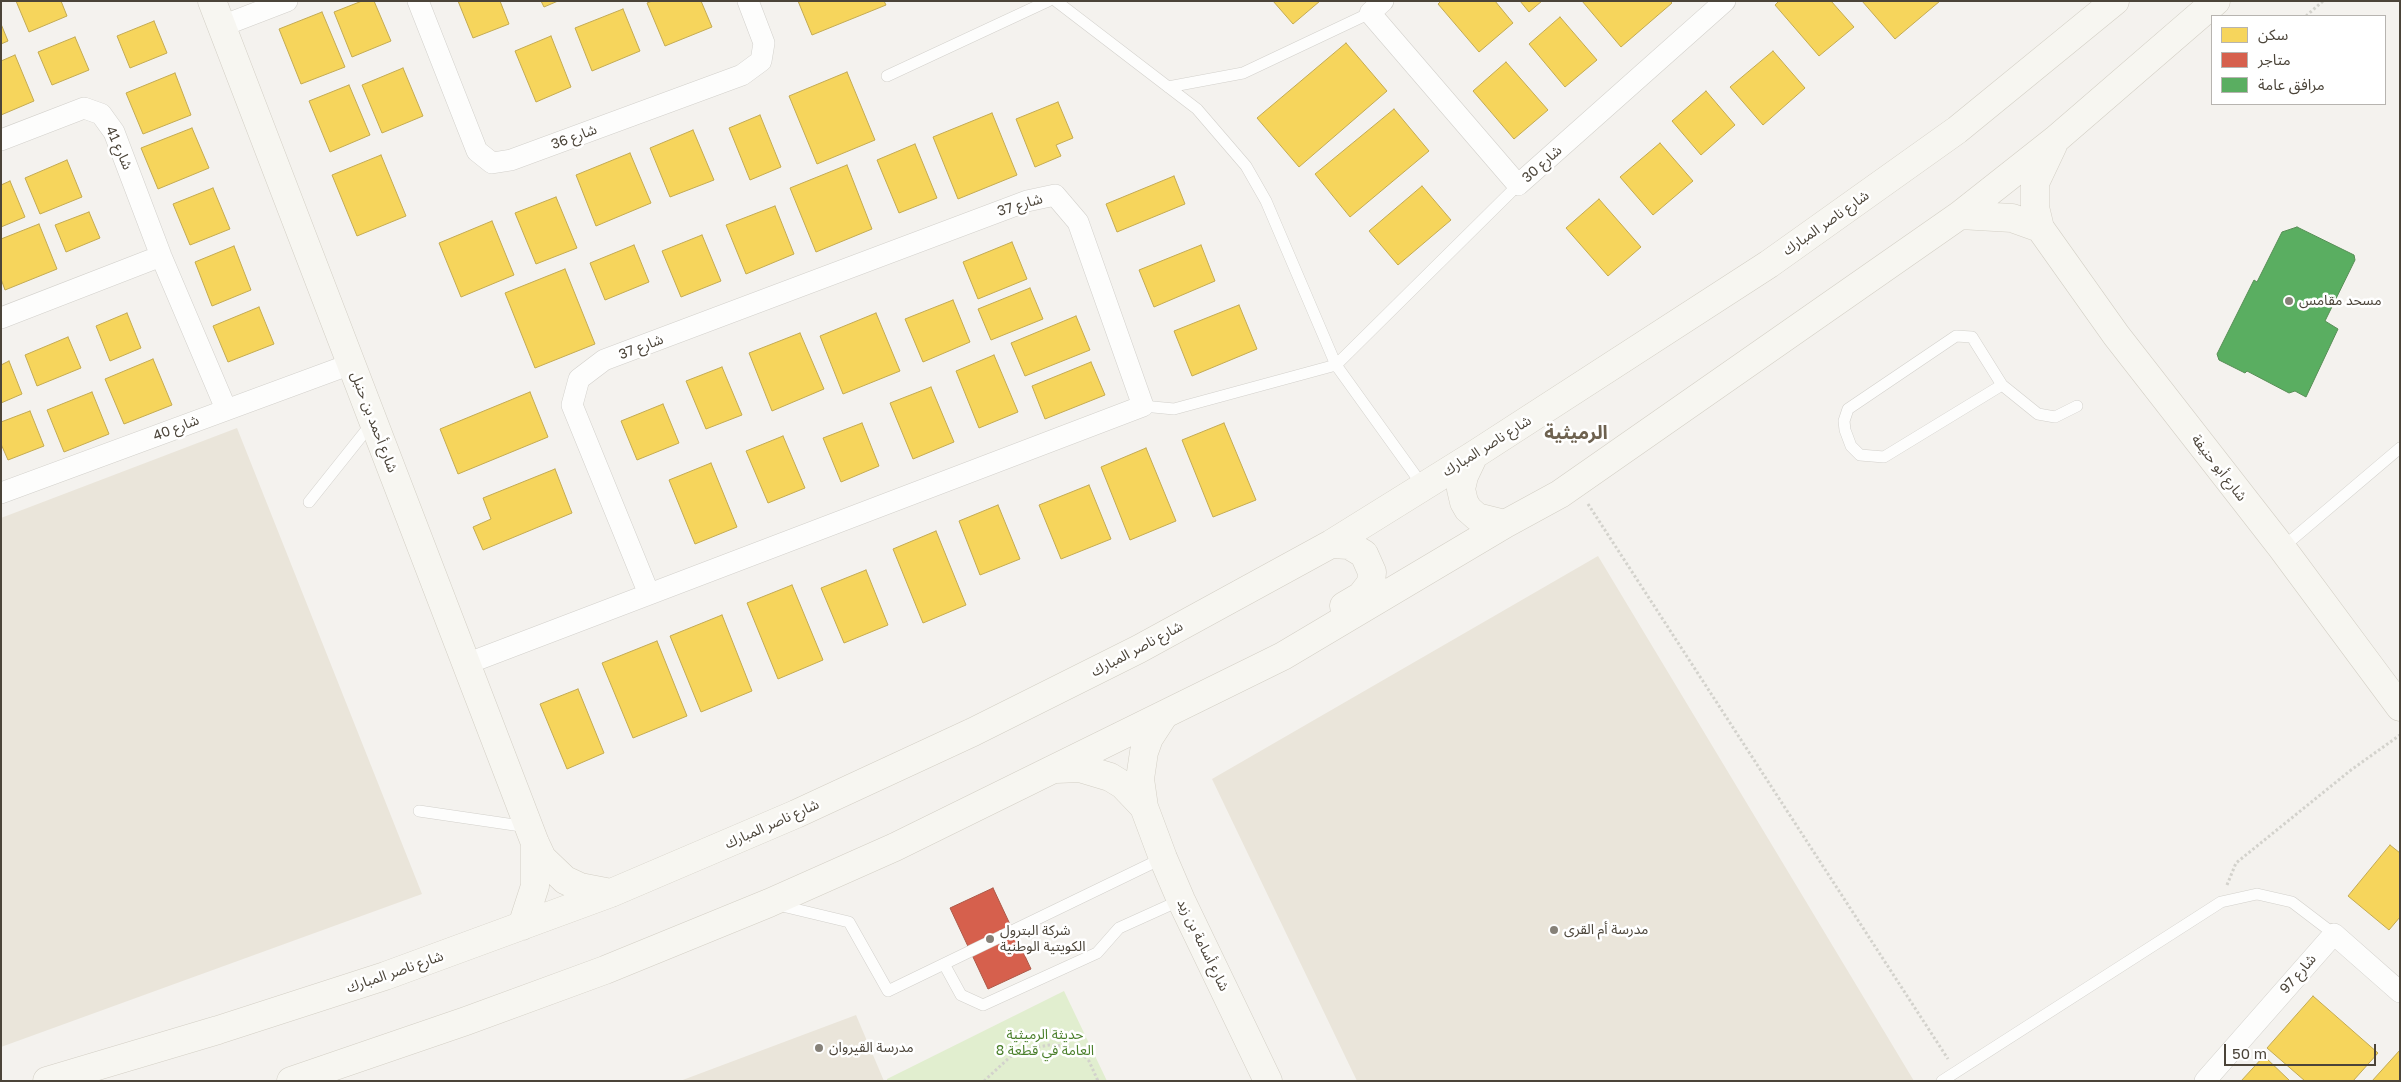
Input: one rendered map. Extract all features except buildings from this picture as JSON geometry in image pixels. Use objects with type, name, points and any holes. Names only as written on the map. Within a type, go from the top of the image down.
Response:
[{"type":"street","name":"شارع أحمد بن حنبل","points":[[212,1],[532,835],[548,864],[565,880],[580,887],[611,893]]},
{"type":"street","points":[[222,26],[287,1]]},
{"type":"street","name":"شارع 36","points":[[418,1],[477,151],[492,163],[511,160],[742,76],[761,61],[764,43],[748,1]]},
{"type":"street","name":"شارع 30","points":[[1376,7],[1518,185],[1725,1]]},
{"type":"street","name":"شارع ناصر المبارك","points":[[47,1081],[218,1030],[385,976],[611,893],[796,814],[973,732],[1140,648],[1331,544],[1474,455],[1769,264],[1957,130],[2115,1]]},
{"type":"street","points":[[291,1081],[466,1021],[605,970],[769,903],[895,847],[1283,656],[1575,484],[1960,215],[2055,140],[2216,1]]},
{"type":"street","name":"شارع 41","points":[[1,140],[84,108],[101,114],[114,132],[161,256],[226,409]]},
{"type":"street","name":"شارع أبو حنيفة","points":[[2055,140],[2036,182],[2035,207],[2040,228],[2116,335],[2282,548],[2398,702]]},
{"type":"street","name":"شارع 37","points":[[649,594],[572,406],[579,379],[604,360],[1018,204],[1055,195],[1078,222],[1143,406]]},
{"type":"street","points":[[1960,215],[2012,218],[2040,228]]},
{"type":"street","points":[[1,318],[161,256]]},
{"type":"street","name":"شارع 40","points":[[1,493],[351,364]]},
{"type":"street","points":[[466,664],[1143,406]]},
{"type":"street","points":[[1474,455],[1464,476],[1461,489],[1464,502],[1468,509],[1477,517],[1505,524]]},
{"type":"street","points":[[1283,656],[1292,637],[1361,596],[1371,583],[1372,572],[1364,554],[1349,545],[1331,544]]},
{"type":"street","name":"شارع أسامة بن زيد","points":[[1164,715],[1155,726],[1144,752],[1140,779],[1144,807],[1181,900],[1268,1081]]},
{"type":"street","name":"شارع أسامة بن زيد","points":[[1050,771],[1073,768],[1096,771],[1123,785],[1144,807]]},
{"type":"street","name":"شارع أحمد بن حنبل","points":[[522,926],[528,914],[535,886],[532,835]]},
{"type":"street","points":[[2334,934],[2400,992]]},
{"type":"street","name":"شارع 97","points":[[2205,1081],[2334,934]]},
{"type":"lane","points":[[887,76],[1048,1]]},
{"type":"lane","points":[[1056,1],[1198,109],[1226,141],[1257,184],[1336,365],[1423,486]]},
{"type":"lane","points":[[1168,87],[1243,72],[1376,7]]},
{"type":"lane","points":[[1143,406],[1174,409],[1336,365],[1518,185]]},
{"type":"lane","points":[[2002,385],[1884,457],[1860,455],[1851,446],[1845,430],[1844,421],[1848,409],[1956,336],[1972,338],[2008,392],[2038,414],[2055,418],[2077,406]]},
{"type":"lane","points":[[309,502],[374,422]]},
{"type":"lane","points":[[2282,548],[2400,448]]},
{"type":"lane","points":[[419,811],[532,835]]},
{"type":"lane","points":[[769,903],[849,922],[888,991],[1163,858]]},
{"type":"lane","points":[[1942,1081],[1959,1076],[2221,902],[2257,894],[2292,902],[2334,934]]},
{"type":"lane","points":[[944,964],[961,995],[983,1005],[1097,953],[1119,928],[1181,900]]},
{"type":"path","points":[[2307,15],[2323,1]]},
{"type":"path","points":[[1575,484],[1959,1076]]},
{"type":"path","points":[[2221,902],[2236,863],[2351,770],[2400,735]]},
{"type":"path","points":[[984,1081],[1010,1056],[1028,1049],[1049,1045],[1065,1046],[1080,1052],[1089,1061],[1098,1081]]},
{"type":"shaded area","points":[[237,428],[422,894],[1,1047],[1,518]]},
{"type":"shaded area","name":"مدرسة أم القرى","points":[[1598,556],[1914,1081],[1357,1081],[1212,779]]},
{"type":"shaded area","name":"مدرسة القيروان","points":[[856,1015],[884,1081],[680,1081]]},
{"type":"green space","name":"حديثة الرميثية العامة في قطعة 8","points":[[1064,991],[1107,1081],[887,1081],[887,1079]]},
{"type":"place","name":"مسحد مقامس","points":[[2289,301]]},
{"type":"place","name":"مدرسة أم القرى","points":[[1554,930]]},
{"type":"place","name":"شركة البترول الكويتية الوطنية","points":[[990,939]]},
{"type":"place","name":"مدرسة القيروان","points":[[819,1048]]},
{"type":"district","name":"الرميثية","points":[[1576,433]]}]
